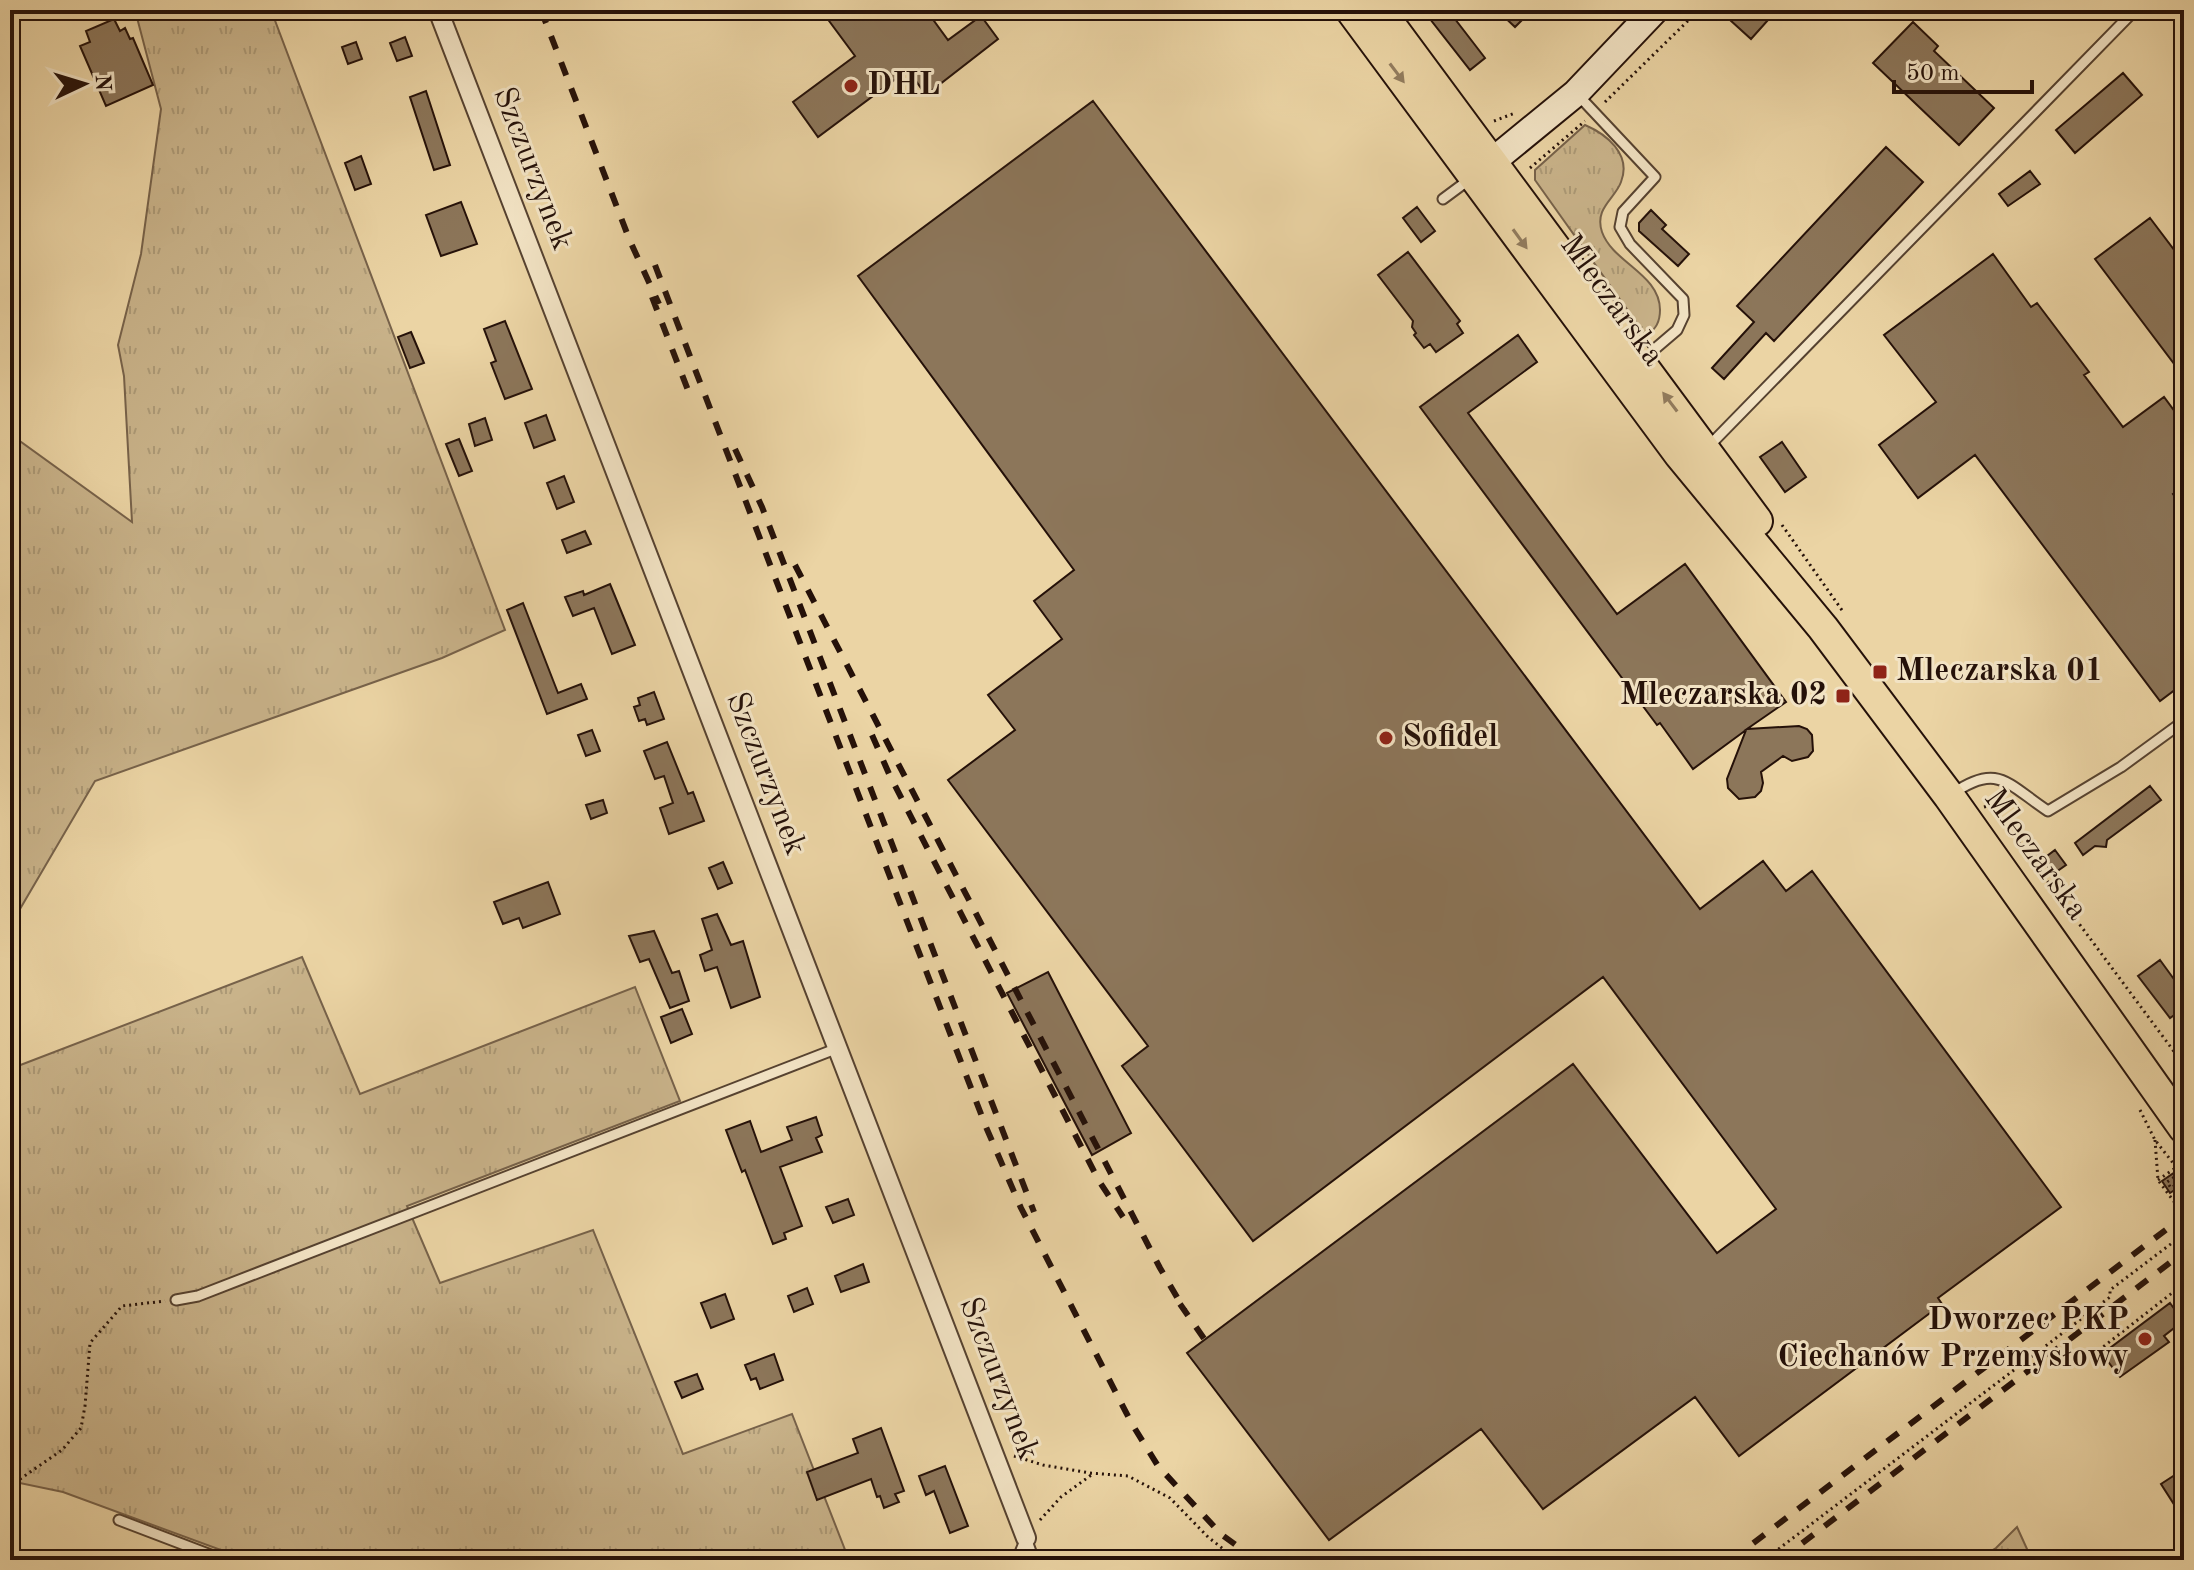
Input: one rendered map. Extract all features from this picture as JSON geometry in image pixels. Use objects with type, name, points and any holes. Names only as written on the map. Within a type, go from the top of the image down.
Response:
[{"type":"main road","name":"Mleczarska","points":[[1351,10],[1483,169],[1631,369],[1705,449],[1741,498],[1823,628]]},
{"type":"main road","name":"Mleczarska","points":[[1379,10],[1483,169]]},
{"type":"main road","name":"Mleczarska","points":[[1631,369],[1680,455],[1823,628],[1949,796],[2184,1128]]},
{"type":"street","name":"Szczurzynek","points":[[438,10],[1026,1538]]},
{"type":"street","points":[[1483,169],[1576,93],[1655,10]]},
{"type":"lane","points":[[1705,449],[2135,10]]},
{"type":"lane","points":[[1576,93],[1655,177],[1623,212],[1620,227],[1630,244],[1683,299],[1684,315],[1677,330],[1631,369]]},
{"type":"lane","points":[[1443,199],[1483,169]]},
{"type":"lane","points":[[1949,796],[1970,782],[1989,776],[2010,783],[2048,811],[2121,767],[2184,721]]},
{"type":"lane","points":[[176,1300],[213,1290],[838,1048]]},
{"type":"lane","points":[[119,1520],[224,1560]]},
{"type":"lane","points":[[1017,1560],[1026,1538]]},
{"type":"lane","points":[[1026,1538],[1034,1560]]},
{"type":"path","points":[[1530,168],[1594,113],[1699,10]]},
{"type":"path","points":[[1494,121],[1516,113]]},
{"type":"path","points":[[1984,807],[1991,805],[2000,816],[2184,1065]]},
{"type":"path","points":[[2155,1140],[2158,1180],[2184,1215]]},
{"type":"path","points":[[2158,1180],[2184,1162]]},
{"type":"path","points":[[2177,1167],[2184,1178],[2171,1188],[2167,1182],[2179,1174]]},
{"type":"path","points":[[2175,1203],[2184,1196]]},
{"type":"path","points":[[1764,1560],[2110,1297],[2110,1290],[2184,1234]]},
{"type":"path","points":[[2094,1354],[2172,1293],[2184,1306]]},
{"type":"path","points":[[10,1486],[62,1450],[81,1428],[90,1343],[122,1306],[176,1300]]},
{"type":"path","points":[[992,1447],[1022,1460],[1128,1476],[1170,1498],[1208,1537],[1237,1560]]},
{"type":"path","points":[[1026,1538],[1061,1497],[1094,1473]]},
{"type":"green space","points":[[135,10],[271,10],[505,630],[442,658],[95,781],[10,926],[10,434],[132,522],[124,376],[118,345],[141,254],[161,109]]},
{"type":"green space","points":[[1585,125],[1615,146],[1623,163],[1621,182],[1603,210],[1600,224],[1608,243],[1645,278],[1658,298],[1658,322],[1646,336],[1535,180],[1535,170]]},
{"type":"green space","points":[[302,957],[360,1094],[635,987],[680,1101],[407,1206],[440,1283],[593,1230],[683,1454],[792,1414],[849,1560],[248,1560],[63,1492],[10,1481],[10,1069]]},
{"type":"green space","points":[[2017,1527],[2032,1560],[1976,1560],[1996,1548]]},
{"type":"building","name":"DHL","points":[[821,10],[926,10],[948,40],[981,16],[998,39],[926,95],[908,70],[818,137],[793,102],[855,56]]},
{"type":"building","points":[[1423,10],[1448,10],[1485,58],[1470,70]]},
{"type":"building","points":[[1497,10],[1532,10],[1515,27]]},
{"type":"building","points":[[1719,10],[1777,10],[1751,39]]},
{"type":"building","points":[[114,19],[120,31],[125,28],[130,39],[133,38],[153,85],[106,106],[80,46],[90,42],[86,31]]},
{"type":"building","points":[[1913,22],[1938,46],[1934,51],[1994,108],[1959,145],[1873,63]]},
{"type":"building","points":[[405,37],[412,56],[397,61],[390,43]]},
{"type":"building","points":[[356,42],[362,59],[348,64],[342,47]]},
{"type":"building","points":[[2123,73],[2142,95],[2075,153],[2056,130]]},
{"type":"building","points":[[426,91],[450,165],[434,170],[410,97]]},
{"type":"building","points":[[1093,101],[1700,909],[1763,861],[1786,891],[1812,871],[2061,1207],[1938,1298],[1942,1304],[1739,1456],[1695,1397],[1543,1509],[1481,1429],[1329,1540],[1187,1353],[1573,1064],[1717,1253],[1776,1209],[1603,977],[1253,1241],[1122,1066],[1148,1046],[948,780],[1015,730],[988,695],[1062,639],[1034,601],[1074,570],[858,276]]},
{"type":"building","points":[[1886,147],[1923,182],[1774,341],[1766,333],[1724,379],[1712,368],[1754,322],[1737,306]]},
{"type":"building","points":[[361,156],[371,184],[355,190],[345,163]]},
{"type":"building","points":[[2030,171],[2040,184],[2008,206],[1999,194]]},
{"type":"building","points":[[461,202],[477,244],[441,256],[426,215]]},
{"type":"building","points":[[1417,207],[1435,231],[1421,242],[1403,218]]},
{"type":"building","points":[[1651,210],[1666,225],[1662,229],[1689,254],[1678,266],[1639,231],[1639,223]]},
{"type":"building","points":[[2150,218],[2184,263],[2184,377],[2095,259]]},
{"type":"building","points":[[1408,252],[1460,321],[1457,324],[1463,333],[1436,352],[1430,344],[1424,348],[1414,335],[1413,321],[1378,275]]},
{"type":"building","points":[[1993,254],[2031,307],[2037,303],[2089,372],[2084,375],[2123,427],[2164,397],[2184,424],[2184,486],[2173,494],[2184,509],[2184,683],[2160,701],[1975,455],[1918,498],[1879,445],[1936,402],[1884,335]]},
{"type":"building","points":[[505,321],[532,389],[505,399],[491,363],[496,361],[484,329]]},
{"type":"building","points":[[411,332],[424,363],[410,368],[398,337]]},
{"type":"building","points":[[1518,335],[1537,362],[1468,413],[1617,614],[1685,564],[1786,702],[1747,729],[1799,726],[1812,735],[1813,751],[1808,757],[1792,761],[1783,756],[1761,772],[1763,783],[1755,797],[1739,799],[1728,788],[1727,779],[1746,730],[1693,769],[1420,407]]},
{"type":"building","points":[[546,415],[555,440],[534,448],[525,423]]},
{"type":"building","points":[[485,418],[492,440],[475,446],[469,424]]},
{"type":"building","points":[[459,439],[472,471],[459,476],[446,444]]},
{"type":"building","points":[[1782,442],[1806,477],[1785,492],[1760,457]]},
{"type":"building","points":[[564,476],[574,502],[557,509],[547,483]]},
{"type":"building","points":[[585,531],[591,544],[567,553],[562,540]]},
{"type":"building","points":[[610,584],[635,645],[612,654],[594,608],[573,616],[565,597],[583,591],[584,595]]},
{"type":"building","points":[[523,603],[558,693],[581,684],[587,699],[547,714],[507,610]]},
{"type":"building","points":[[654,692],[664,719],[647,725],[645,719],[639,721],[634,707],[640,705],[638,698]]},
{"type":"building","points":[[592,730],[600,751],[586,756],[578,735]]},
{"type":"building","points":[[667,742],[688,794],[693,792],[704,821],[669,834],[660,808],[673,803],[664,776],[655,779],[644,751]]},
{"type":"building","points":[[2150,786],[2161,800],[2107,840],[2106,847],[2095,846],[2083,855],[2075,843]]},
{"type":"building","points":[[603,800],[607,813],[591,819],[586,805]]},
{"type":"building","points":[[2055,850],[2066,865],[2053,874],[2043,859]]},
{"type":"building","points":[[723,862],[732,883],[718,889],[709,868]]},
{"type":"building","points":[[548,882],[560,914],[523,928],[519,918],[503,924],[494,902]]},
{"type":"building","points":[[717,914],[731,945],[743,941],[760,997],[731,1008],[717,967],[705,971],[700,955],[712,950],[702,919]]},
{"type":"building","points":[[654,931],[672,973],[679,971],[689,1001],[670,1008],[649,959],[640,962],[629,936]]},
{"type":"building","points":[[2160,960],[2184,993],[2184,1008],[2170,1018],[2138,976]]},
{"type":"building","points":[[1048,972],[1131,1133],[1092,1155],[1007,993]]},
{"type":"building","points":[[682,1009],[692,1034],[671,1043],[661,1017]]},
{"type":"building","points":[[816,1117],[822,1135],[816,1138],[822,1152],[780,1167],[802,1226],[784,1233],[786,1239],[773,1244],[726,1130],[750,1121],[761,1152],[792,1140],[787,1127]]},
{"type":"building","points":[[2184,1166],[2184,1184],[2170,1193],[2162,1181]]},
{"type":"building","points":[[848,1199],[854,1215],[833,1223],[826,1207]]},
{"type":"building","points":[[863,1264],[869,1282],[841,1292],[835,1276]]},
{"type":"building","points":[[807,1288],[813,1304],[794,1312],[788,1296]]},
{"type":"building","points":[[725,1294],[734,1319],[711,1328],[701,1303]]},
{"type":"building","name":"Dworzec PKP Ciechanów Przemysłowy","points":[[2170,1303],[2183,1321],[2164,1336],[2169,1342],[2120,1377],[2102,1354]]},
{"type":"building","points":[[774,1354],[783,1380],[760,1389],[756,1378],[751,1380],[745,1365]]},
{"type":"building","points":[[697,1374],[703,1389],[682,1398],[675,1382]]},
{"type":"building","points":[[881,1428],[904,1491],[895,1494],[899,1502],[884,1508],[871,1479],[817,1500],[807,1472],[858,1453],[853,1439]]},
{"type":"building","points":[[945,1466],[968,1526],[950,1533],[934,1491],[926,1495],[919,1476]]},
{"type":"building","points":[[2184,1469],[2184,1520],[2161,1484]]},
{"type":"railway","points":[[541,10],[630,241],[659,304]]},
{"type":"railway","points":[[655,265],[986,1127],[1021,1208],[1132,1424],[1158,1466],[1222,1535],[1257,1560]]},
{"type":"railway","points":[[652,297],[691,398]]},
{"type":"railway","points":[[735,449],[762,507],[1034,1212]]},
{"type":"railway","points":[[795,565],[1185,1311]]},
{"type":"railway","points":[[872,735],[890,776],[1099,1181],[1123,1217]]},
{"type":"railway","points":[[1731,1560],[2184,1216]]},
{"type":"railway","points":[[1780,1560],[2184,1252]]},
{"type":"railway","points":[[1180,1304],[1205,1340]]},
{"type":"place","name":"DHL","points":[[851,86]]},
{"type":"place","name":"Mleczarska 01","points":[[1880,672]]},
{"type":"place","name":"Mleczarska 02","points":[[1843,696]]},
{"type":"place","name":"Sofidel","points":[[1386,738]]},
{"type":"place","name":"Dworzec PKP Ciechanów Przemysłowy","points":[[2145,1339]]}]
